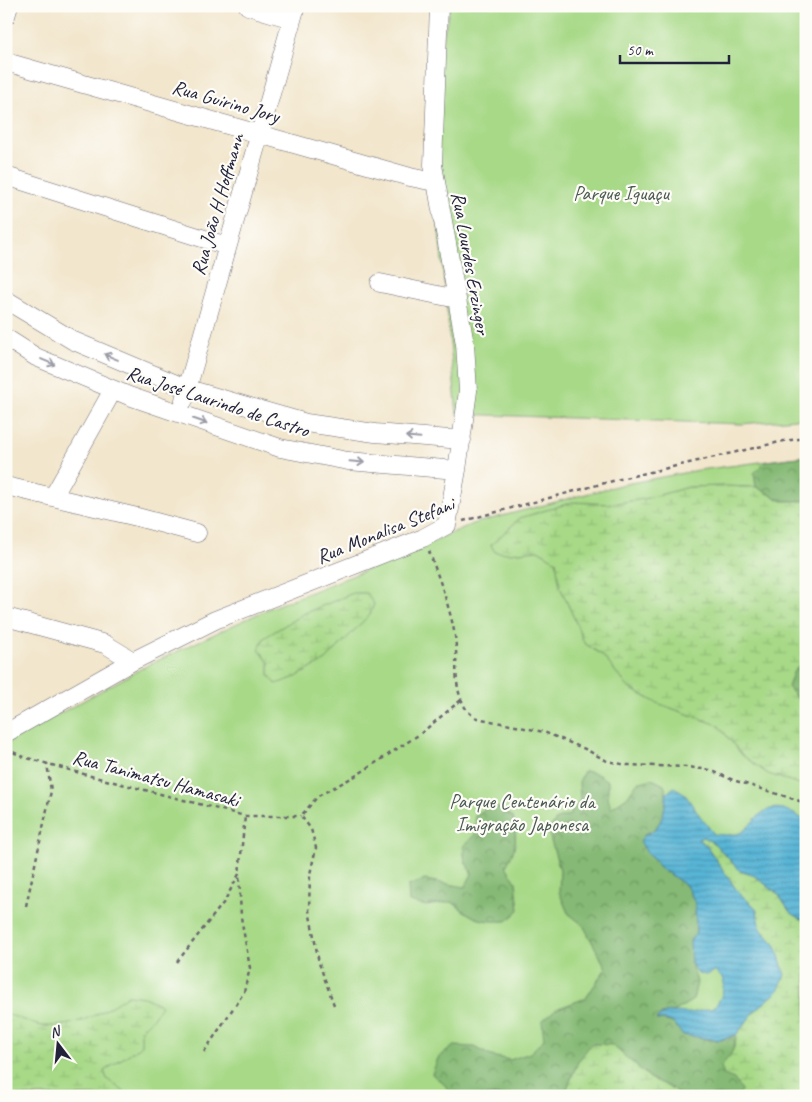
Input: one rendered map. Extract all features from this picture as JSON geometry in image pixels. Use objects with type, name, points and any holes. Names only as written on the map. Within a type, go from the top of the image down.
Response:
[{"type":"street","points":[[6,16],[9,6]]},
{"type":"street","points":[[248,6],[294,13]]},
{"type":"street","name":"Rua Lourdes Erzinger","points":[[439,6],[432,165],[457,299],[464,344],[468,391],[462,440],[447,525]]},
{"type":"street","name":"Rua João H Hoffmann","points":[[179,413],[188,389],[294,13]]},
{"type":"street","name":"Rua Guirino Jory","points":[[6,62],[410,177],[434,182]]},
{"type":"street","points":[[6,176],[227,246]]},
{"type":"street","points":[[380,283],[457,299]]},
{"type":"street","name":"Rua José Laurindo de Castro","points":[[6,300],[74,341],[188,389],[306,423],[375,433],[462,440]]},
{"type":"street","name":"Rua José Laurindo de Castro","points":[[6,338],[36,357],[113,390],[280,448],[348,461],[457,470]]},
{"type":"street","points":[[53,497],[113,390]]},
{"type":"street","points":[[6,486],[197,533]]},
{"type":"street","name":"Rua Monalisa Stefani","points":[[6,733],[133,661],[215,620],[424,538],[447,525]]},
{"type":"street","points":[[6,617],[105,644],[133,661]]},
{"type":"path","name":"Rua Monalisa Stefani","points":[[447,525],[620,479],[784,441],[806,438]]},
{"type":"path","points":[[424,538],[449,610],[455,637],[457,676],[461,700],[468,713],[477,718],[544,732],[585,749],[607,761],[627,765],[688,767],[710,770],[732,780],[806,803]]},
{"type":"path","points":[[334,1006],[319,963],[309,910],[310,874],[316,848],[311,829],[301,816],[318,796],[357,775],[420,734],[461,700]]},
{"type":"path","name":"Rua Tanimatsu Hamasaki","points":[[6,749],[24,757],[200,806],[245,816],[301,816]]},
{"type":"path","points":[[26,906],[51,791],[47,763]]},
{"type":"path","points":[[204,1052],[244,992],[250,968],[242,917],[239,874],[245,816]]},
{"type":"path","points":[[177,962],[224,902],[239,874]]},
{"type":"green space","name":"Parque Iguaçu","points":[[450,6],[806,6],[806,418],[742,424],[457,414],[435,190],[439,57]]},
{"type":"green space","name":"Parque Centenário da Imigração Japonesa","points":[[806,456],[806,1096],[6,1096],[6,743],[148,665],[270,608],[382,564],[472,524],[620,485],[699,470]]},
{"type":"green space","points":[[806,456],[806,501],[782,501],[756,487],[754,473],[766,461]]},
{"type":"green space","points":[[689,487],[756,487],[782,501],[806,501],[806,659],[794,670],[788,687],[806,709],[806,786],[768,774],[742,755],[718,725],[657,703],[629,688],[602,655],[584,643],[560,587],[556,561],[538,550],[509,553],[495,552],[491,545],[520,518],[573,502],[611,504],[644,499]]},
{"type":"green space","points":[[353,593],[366,593],[374,604],[370,614],[326,660],[296,677],[276,684],[269,675],[269,663],[259,649],[264,638],[303,614]]},
{"type":"green space","points":[[806,659],[806,709],[788,687],[794,669]]},
{"type":"green space","points":[[584,771],[595,773],[608,781],[608,797],[611,808],[627,797],[637,783],[652,779],[664,785],[666,790],[666,808],[662,819],[654,829],[644,834],[647,853],[663,870],[686,885],[695,903],[696,933],[691,963],[697,982],[693,1000],[675,1011],[661,1014],[657,1020],[673,1023],[696,1035],[712,1040],[720,1040],[736,1035],[730,1060],[733,1074],[743,1091],[738,1096],[681,1096],[673,1089],[650,1078],[612,1045],[592,1044],[578,1062],[564,1096],[452,1096],[445,1085],[432,1074],[438,1058],[454,1046],[475,1047],[491,1056],[510,1060],[530,1053],[544,1039],[542,1021],[556,1009],[586,998],[606,968],[583,925],[568,913],[559,892],[560,870],[548,831],[557,819],[570,815],[580,800],[579,782]]},
{"type":"green space","points":[[489,806],[500,808],[513,817],[515,843],[506,866],[516,882],[519,910],[507,921],[490,921],[472,916],[452,902],[426,906],[409,902],[408,886],[425,880],[465,887],[472,874],[465,861],[463,847],[476,833],[475,816]]},
{"type":"green space","points":[[703,837],[715,844],[740,871],[755,876],[778,894],[790,912],[806,922],[806,1096],[738,1096],[742,1091],[734,1079],[724,1075],[721,1066],[732,1052],[736,1035],[755,1011],[778,991],[776,946],[761,929],[756,908],[738,892],[706,845],[697,839]]},
{"type":"green space","points":[[128,995],[144,997],[161,1005],[153,1018],[141,1030],[141,1046],[104,1071],[107,1079],[130,1096],[6,1096],[6,1014],[43,1026],[66,1025],[99,1013]]},
{"type":"green space","points":[[591,1044],[612,1045],[650,1078],[673,1089],[681,1096],[564,1096],[578,1062]]},
{"type":"water","points":[[674,787],[684,793],[714,834],[732,835],[742,832],[756,818],[775,808],[787,810],[806,821],[806,922],[790,912],[778,894],[755,876],[740,871],[715,844],[703,837],[698,839],[706,845],[738,892],[756,908],[761,929],[776,946],[785,975],[778,991],[755,1011],[736,1035],[719,1040],[682,1035],[672,1023],[665,1020],[656,1020],[668,1013],[690,1013],[714,1008],[722,996],[724,980],[715,971],[707,975],[698,974],[691,963],[690,941],[696,933],[695,903],[686,885],[663,870],[647,853],[640,841],[659,824],[664,811],[667,793]]}]
